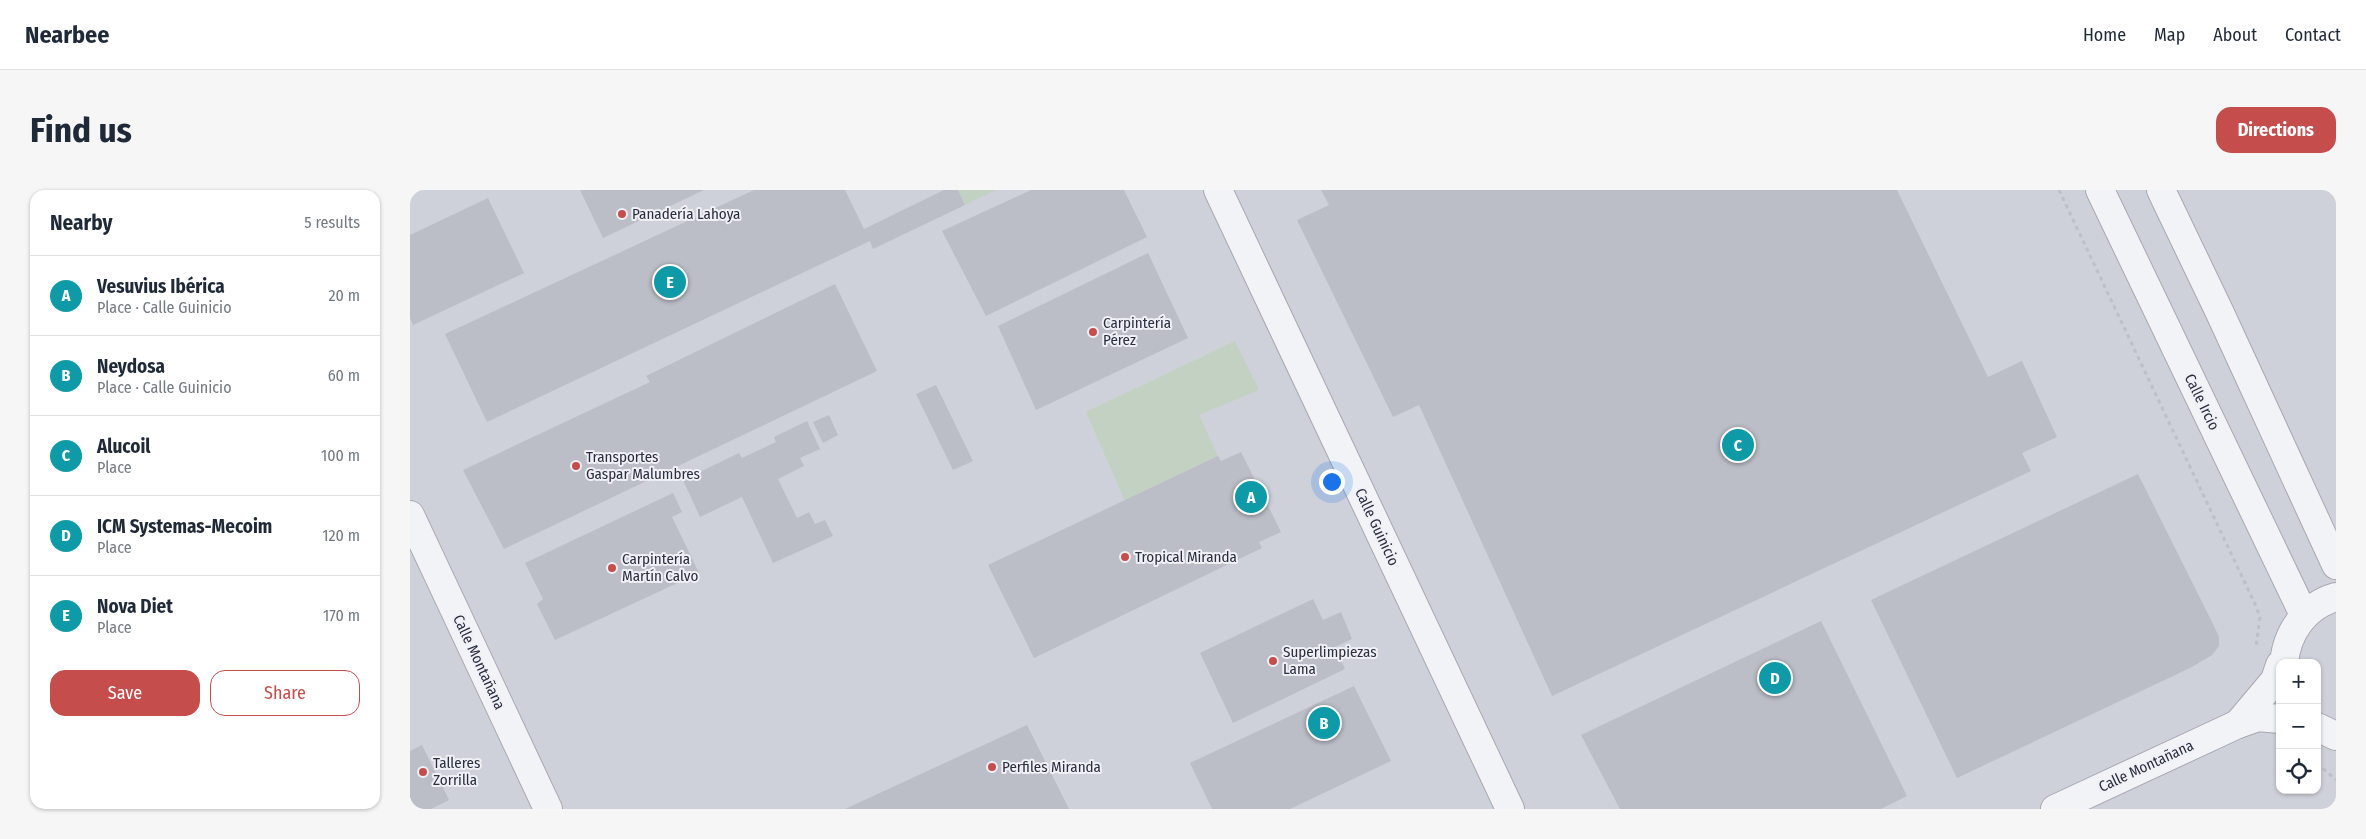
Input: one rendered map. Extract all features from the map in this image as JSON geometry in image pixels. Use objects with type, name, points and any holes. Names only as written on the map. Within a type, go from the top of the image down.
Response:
[{"type":"street","name":"Calle Guinicio","points":[[1218,190],[1510,809]]},
{"type":"street","name":"Calle Ircio","points":[[2100,190],[2304,616]]},
{"type":"street","points":[[2161,190],[2336,565]]},
{"type":"street","name":"Calle Montañana","points":[[410,515],[548,809]]},
{"type":"street","name":"Calle Montañana","points":[[2282,659],[2293,630],[2304,616],[2324,600],[2336,597]]},
{"type":"street","name":"Calle Montañana","points":[[2238,724],[2276,677]]},
{"type":"street","name":"Calle Montañana","points":[[2055,809],[2238,724],[2258,717],[2276,719]]},
{"type":"street","points":[[2321,730],[2336,736]]},
{"type":"path","points":[[2059,190],[2259,612],[2260,625],[2256,649]]},
{"type":"path","points":[[2321,767],[2336,780]]},
{"type":"shaded area","points":[[410,190],[2336,190],[2336,809],[410,809]]},
{"type":"green space","points":[[958,190],[996,190],[965,205]]},
{"type":"green space","points":[[1235,341],[1259,390],[1199,415],[1218,456],[1125,501],[1086,412]]},
{"type":"building","name":"Panadería Lahoya","points":[[580,190],[704,190],[603,238]]},
{"type":"building","points":[[754,190],[845,190],[864,229],[944,190],[958,190],[965,205],[873,249],[870,241],[487,422],[445,334]]},
{"type":"building","points":[[1031,190],[1124,190],[1147,237],[986,316],[942,231]]},
{"type":"building","points":[[1321,190],[1897,190],[1988,377],[2022,361],[2057,437],[2022,453],[2031,471],[1552,696],[1419,405],[1393,417],[1297,220],[1329,205]]},
{"type":"building","points":[[488,198],[524,273],[413,325],[410,318],[410,235]]},
{"type":"building","name":"Carpintería Pérez","points":[[1148,253],[1188,338],[1036,410],[998,326]]},
{"type":"building","points":[[835,284],[877,371],[504,549],[463,470],[650,382],[646,376]]},
{"type":"building","points":[[936,385],[973,461],[953,470],[916,394]]},
{"type":"building","points":[[829,415],[838,435],[823,443],[813,422]]},
{"type":"building","points":[[807,421],[820,449],[800,458],[804,466],[778,479],[797,518],[809,512],[815,524],[825,520],[833,536],[773,563],[742,497],[700,517],[683,480],[739,453],[742,458],[776,442],[774,437]]},
{"type":"building","name":"Tropical Miranda","points":[[1241,452],[1281,532],[1259,542],[1262,548],[1034,658],[988,565],[1218,456],[1221,461]]},
{"type":"building","points":[[2138,474],[2214,626],[2219,637],[2219,646],[2212,655],[2190,668],[1957,778],[1871,600]]},
{"type":"building","name":"Carpintería Martín Calvo","points":[[673,493],[682,512],[672,517],[699,573],[555,640],[537,604],[543,599],[525,563]]},
{"type":"building","name":"Superlimpiezas Lama","points":[[1313,599],[1323,620],[1341,612],[1352,639],[1335,647],[1345,669],[1233,723],[1200,653]]},
{"type":"building","points":[[1821,621],[1907,796],[1881,809],[1620,809],[1581,735]]},
{"type":"building","points":[[1354,686],[1391,761],[1290,809],[1212,809],[1190,763]]},
{"type":"building","name":"Perfiles Miranda","points":[[1027,725],[1069,809],[845,809]]},
{"type":"building","name":"Talleres Zorrilla","points":[[422,745],[449,800],[431,809],[410,809],[410,751]]},
{"type":"place","name":"Panadería Lahoya","points":[[622,214]]},
{"type":"place","name":"Nova Diet","points":[[670,282]]},
{"type":"place","name":"Carpintería Pérez","points":[[1093,332]]},
{"type":"place","name":"Alucoil","points":[[1738,445]]},
{"type":"place","name":"Transportes Gaspar Malumbres","points":[[576,466]]},
{"type":"place","name":"Vesuvius Ibérica","points":[[1251,497]]},
{"type":"place","name":"Tropical Miranda","points":[[1125,557]]},
{"type":"place","name":"Carpintería Martín Calvo","points":[[612,568]]},
{"type":"place","name":"Superlimpiezas Lama","points":[[1273,661]]},
{"type":"place","name":"ICM Systemas-Mecoim","points":[[1775,678]]},
{"type":"place","name":"Neydosa","points":[[1324,723]]},
{"type":"place","name":"Perfiles Miranda","points":[[992,767]]},
{"type":"place","name":"Talleres Zorrilla","points":[[423,772]]}]
